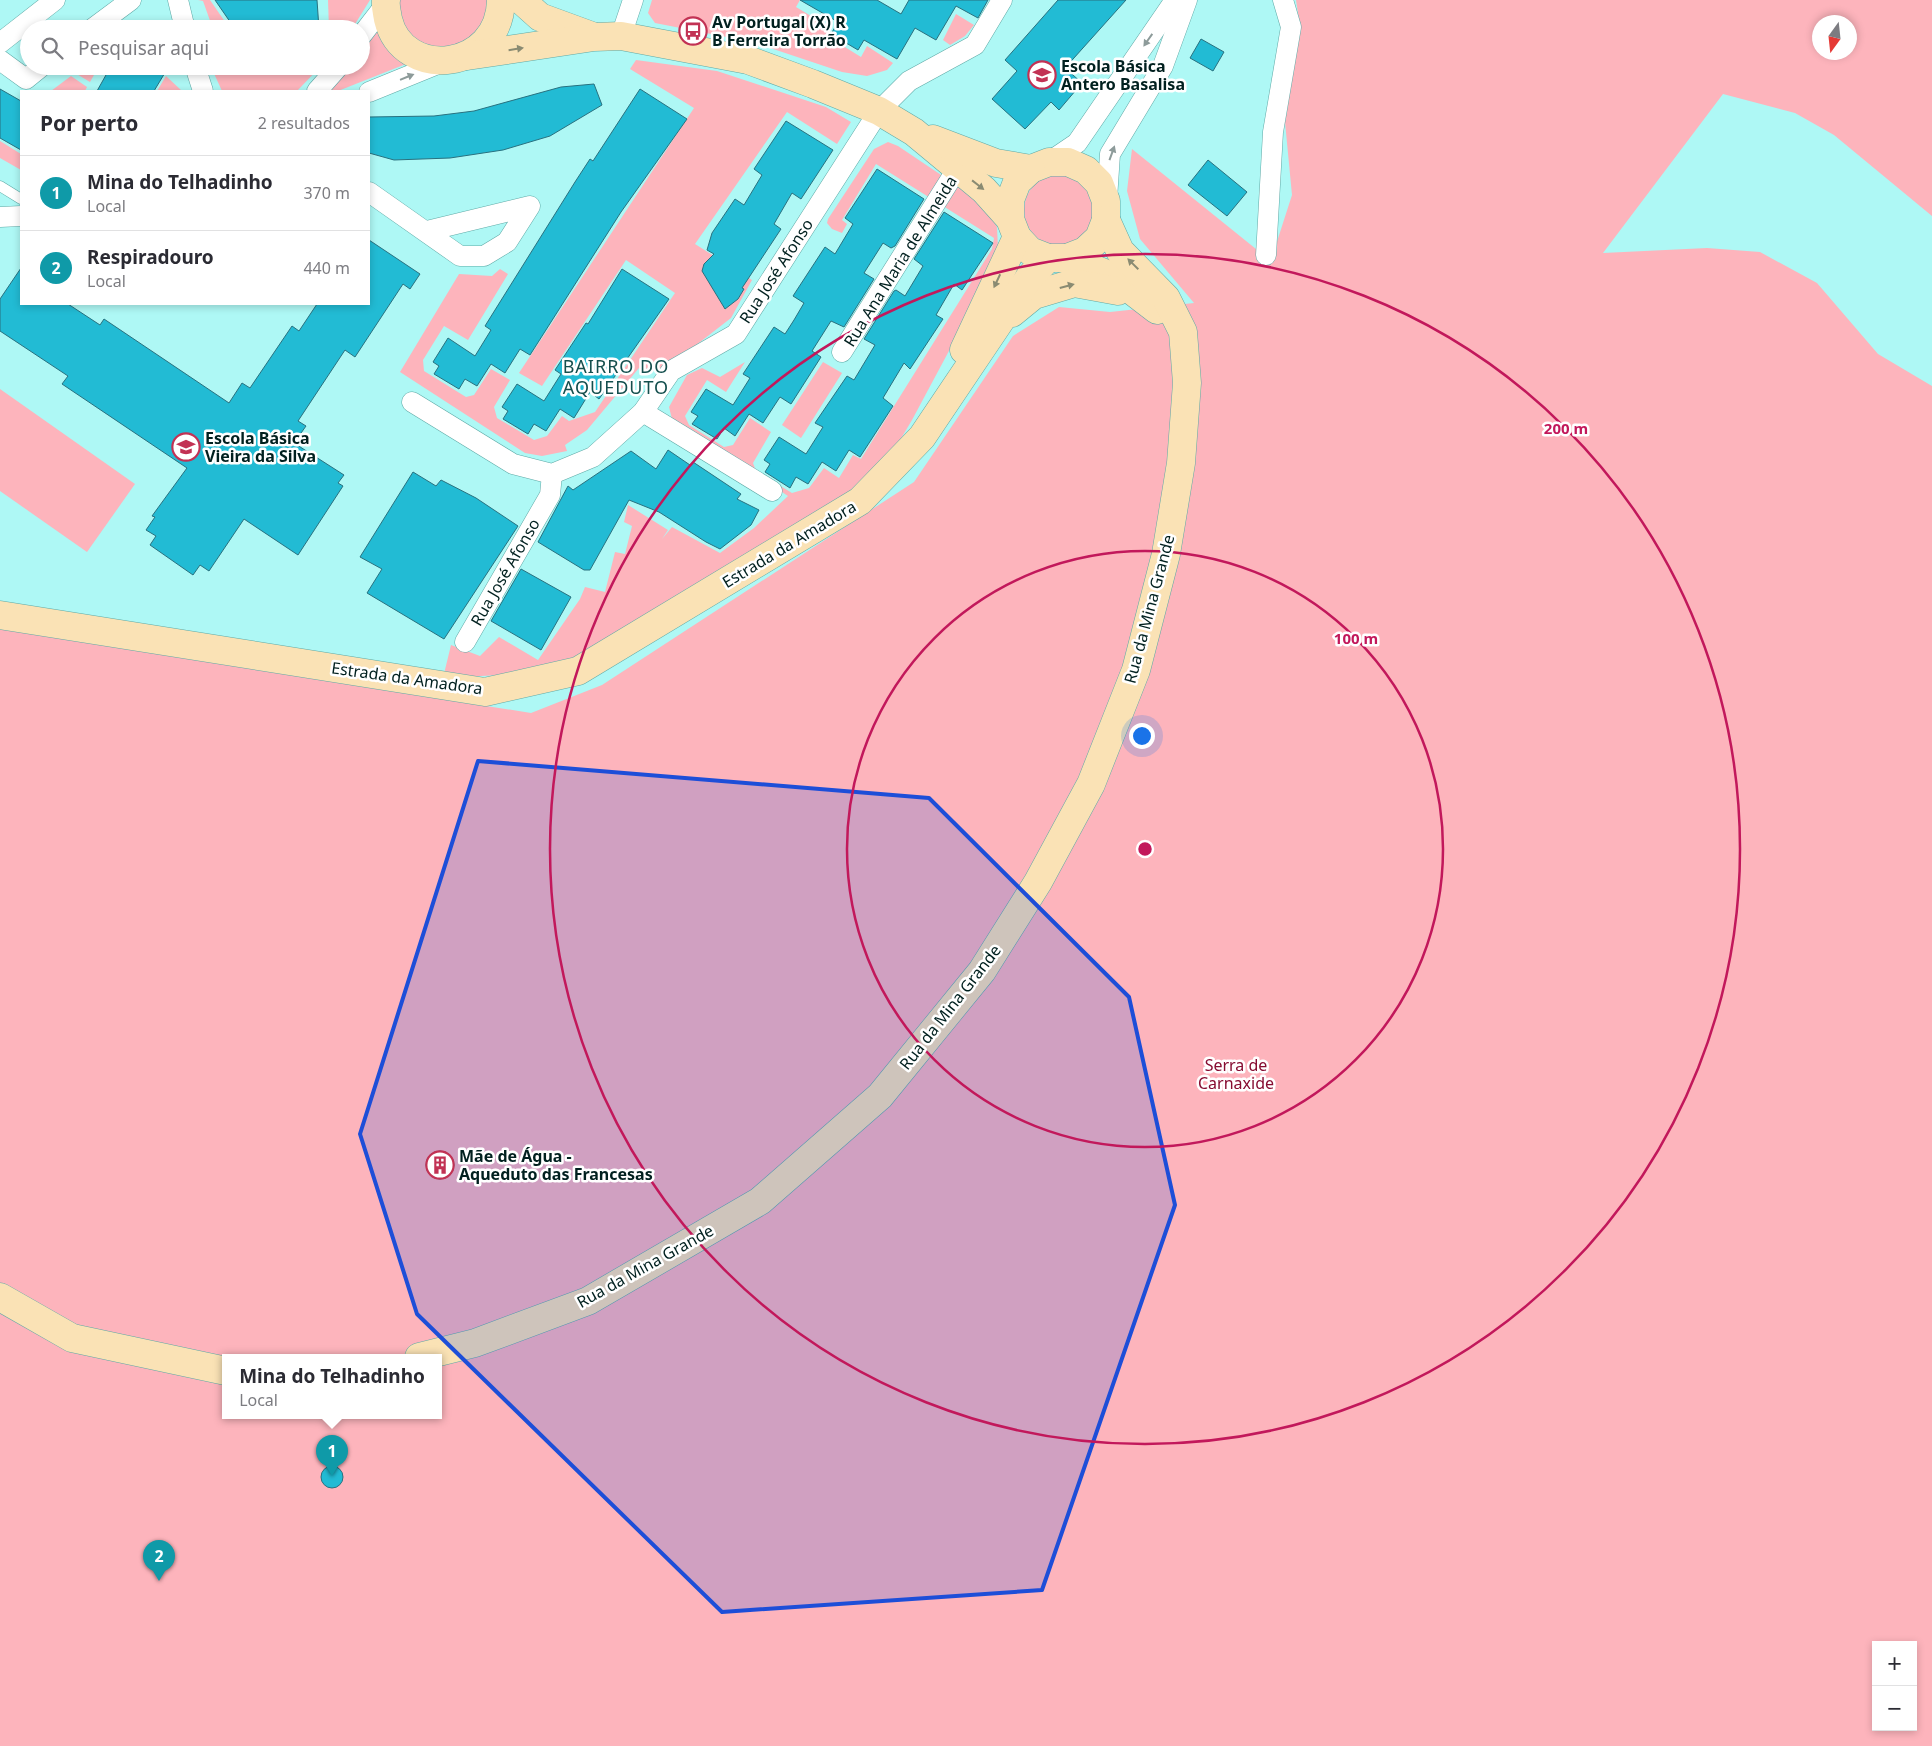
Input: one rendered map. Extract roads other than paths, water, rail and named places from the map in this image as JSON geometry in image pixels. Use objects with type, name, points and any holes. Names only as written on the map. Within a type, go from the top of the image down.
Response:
[{"type":"street","points":[[29,20],[55,0]]},
{"type":"street","points":[[104,20],[131,0]]},
{"type":"street","points":[[178,0],[183,20]]},
{"type":"street","points":[[370,92],[456,59],[486,43],[498,24],[501,0]]},
{"type":"street","points":[[521,0],[540,16],[594,37]]},
{"type":"street","points":[[621,36],[633,0]]},
{"type":"street","name":"Rua José Afonso","points":[[465,642],[550,495],[552,474],[592,457],[643,412],[671,371],[736,334],[879,111],[909,81],[975,45],[1002,0]]},
{"type":"street","points":[[1013,228],[1010,200],[1017,182],[1077,143],[1175,0]]},
{"type":"street","points":[[1058,258],[1085,251],[1099,238],[1106,211],[1110,154],[1163,66],[1187,0]]},
{"type":"street","points":[[1266,255],[1273,132],[1291,27],[1283,0]]},
{"type":"street","points":[[385,2],[390,27],[403,46],[423,58],[456,59],[594,37],[621,36],[748,60],[813,84],[879,111],[914,132],[984,190],[1030,251],[1058,258],[1114,277],[1156,308]]},
{"type":"street","points":[[370,23],[385,2]]},
{"type":"street","points":[[0,43],[20,27]]},
{"type":"street","points":[[0,60],[20,75]]},
{"type":"street","points":[[21,75],[26,79],[31,75]]},
{"type":"street","points":[[198,75],[203,90]]},
{"type":"street","points":[[318,90],[331,75]]},
{"type":"street","points":[[914,132],[996,163],[1040,166],[1068,162],[1086,170],[1099,184],[1106,211]]},
{"type":"street","name":"Rua Ana Maria de Almeida","points":[[842,352],[957,169]]},
{"type":"street","points":[[370,193],[426,231]]},
{"type":"street","name":"Rua da Mina Grande","points":[[431,1354],[475,1343],[531,1324],[588,1301],[760,1201],[880,1096],[982,971],[1038,882],[1091,784],[1136,670],[1166,554],[1180,463],[1187,383],[1183,332],[1166,298],[1120,251],[1106,211]]},
{"type":"street","name":"Estrada da Amadora","points":[[922,437],[1013,228]]},
{"type":"street","name":"Estrada da Amadora","points":[[0,615],[485,692],[578,671],[860,501],[922,437],[1029,278],[1058,258]]},
{"type":"street","points":[[996,327],[1034,295],[1074,283],[1113,289],[1156,308]]},
{"type":"street","name":"Rua da Mina Grande","points":[[1156,308],[1187,383]]},
{"type":"street","points":[[412,402],[513,464],[552,474]]},
{"type":"street","points":[[643,412],[772,491]]},
{"type":"street","points":[[0,1297],[72,1338],[222,1370]]},
{"type":"lane","points":[[0,186],[20,198]]},
{"type":"place","name":"Av Portugal (X) R B Ferreira Torrão","points":[[693,31]]},
{"type":"place","name":"Escola Básica Antero Basalisa","points":[[1042,75]]},
{"type":"place","name":"Escola Básica Vieira da Silva","points":[[186,447]]},
{"type":"place","name":"Mãe de Água - Aqueduto das Francesas","points":[[440,1165]]},
{"type":"place","name":"Mina do Telhadinho","points":[[332,1476]]},
{"type":"place","name":"Respiradouro","points":[[159,1581]]},
{"type":"district","name":"BAIRRO DO AQUEDUTO","points":[[616,377]]},
{"type":"park label","name":"Serra de Carnaxide","points":[[1236,1074]]}]
